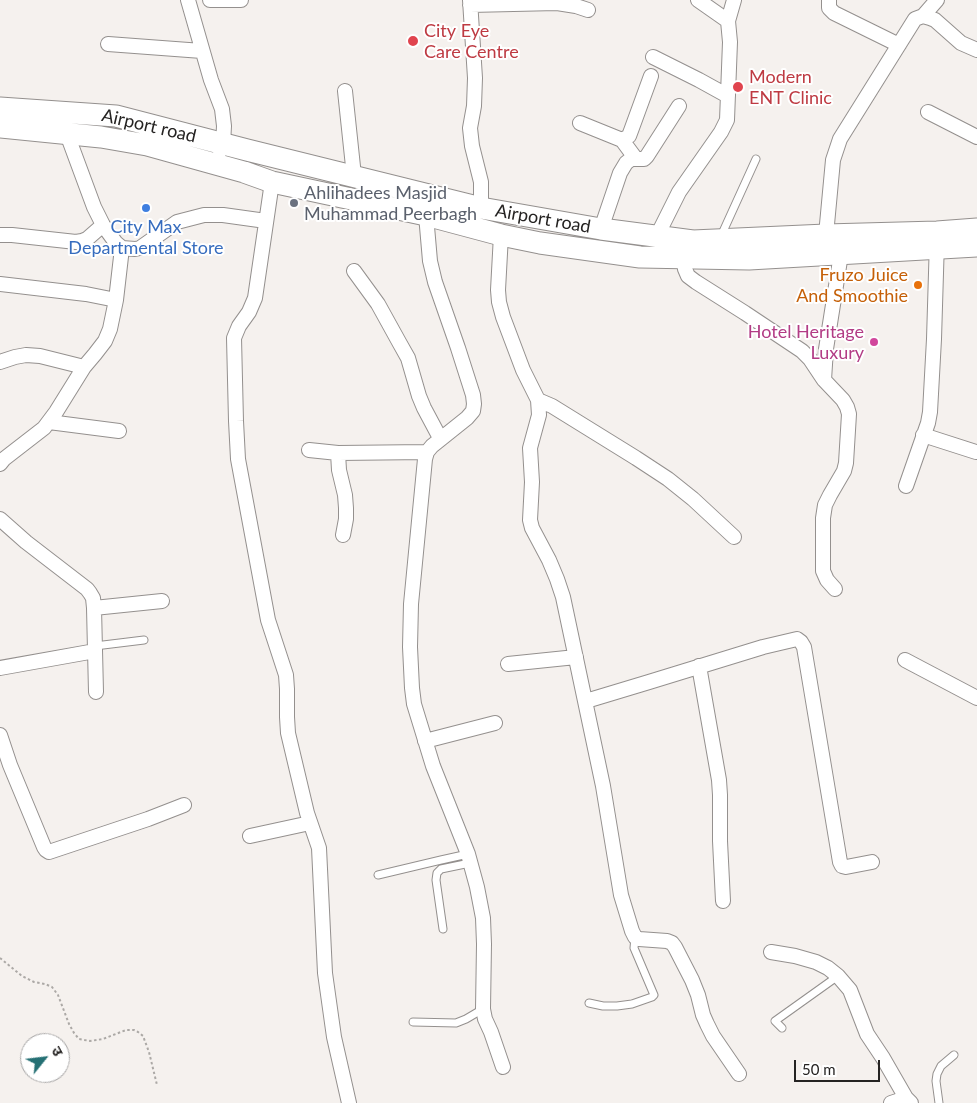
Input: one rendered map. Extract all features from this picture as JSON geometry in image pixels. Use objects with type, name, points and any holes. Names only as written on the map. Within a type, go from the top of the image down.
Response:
[{"type":"main road","name":"Airport road","points":[[0,108],[116,116],[481,208],[601,229],[693,241],[826,235],[937,240],[977,228]]},
{"type":"main road","points":[[0,127],[101,137],[147,145],[244,172],[272,182],[426,215],[501,235],[540,243],[640,257],[749,259],[841,254],[937,240],[977,246]]},
{"type":"street","points":[[188,0],[211,80],[222,109],[224,126],[223,144],[214,164]]},
{"type":"street","points":[[210,0],[241,0]]},
{"type":"street","points":[[698,0],[728,21]]},
{"type":"street","points":[[657,236],[679,192],[726,124],[728,115],[730,42],[728,21],[734,0]]},
{"type":"street","points":[[830,0],[829,8],[834,13],[899,45]]},
{"type":"street","points":[[826,235],[833,160],[840,139],[915,19],[923,16],[937,0]]},
{"type":"street","points":[[481,208],[481,182],[472,146],[470,128],[474,106],[475,78],[470,2],[557,4],[576,6],[588,10]]},
{"type":"street","points":[[923,16],[935,20],[961,43],[977,50]]},
{"type":"street","points":[[108,44],[202,51]]},
{"type":"street","points":[[653,57],[728,96]]},
{"type":"street","points":[[622,140],[629,136],[651,76]]},
{"type":"street","points":[[345,91],[354,176]]},
{"type":"street","points":[[601,229],[620,173],[626,163],[631,160],[644,159],[647,156],[679,106]]},
{"type":"street","points":[[928,112],[977,136]]},
{"type":"street","points":[[580,123],[622,140],[636,159]]},
{"type":"street","points":[[67,134],[94,207],[103,225],[122,248],[140,248],[177,222],[204,216],[223,215],[266,221]]},
{"type":"street","points":[[272,182],[255,298],[234,338],[238,459],[268,620],[286,675],[288,689],[288,733],[307,814],[320,848],[325,973],[334,1038],[349,1103]]},
{"type":"street","points":[[426,215],[430,262],[435,282],[458,348],[473,395],[474,404],[473,411],[467,418],[440,438],[427,452],[425,459],[411,604],[410,647],[412,688],[414,704],[433,766],[469,859],[477,888],[483,918],[483,1009],[503,1067]]},
{"type":"street","points":[[0,235],[76,242],[87,239],[103,225]]},
{"type":"street","points":[[501,235],[499,302],[523,370],[538,400],[539,415],[530,448],[532,482],[530,520],[532,528],[557,578],[563,597],[603,786],[622,895],[632,931],[635,937],[639,939],[667,941],[675,947],[692,980],[703,1015],[710,1030],[738,1074]]},
{"type":"street","points":[[906,486],[930,412],[937,240]]},
{"type":"street","points":[[0,464],[44,428],[84,366],[105,341],[110,329],[116,300],[122,248]]},
{"type":"street","points":[[824,380],[826,349],[841,254]]},
{"type":"street","points":[[682,258],[688,276],[802,351],[848,407],[846,463],[844,471],[830,495],[823,518],[823,571],[827,580],[835,589]]},
{"type":"street","points":[[354,272],[378,304],[408,358],[419,396],[440,438]]},
{"type":"street","points":[[0,284],[86,294],[116,300]]},
{"type":"street","points":[[0,362],[26,355],[40,356],[84,366]]},
{"type":"street","points":[[538,400],[552,406],[668,479],[734,537]]},
{"type":"street","points":[[49,422],[119,431]]},
{"type":"street","points":[[923,435],[976,452]]},
{"type":"street","points":[[309,450],[338,453],[427,452]]},
{"type":"street","points":[[338,453],[346,508],[343,535]]},
{"type":"street","points":[[0,519],[87,590],[93,598],[96,692]]},
{"type":"street","points":[[94,608],[162,601]]},
{"type":"street","points":[[586,701],[763,646],[797,639],[804,647],[840,862],[842,866],[846,867],[872,862]]},
{"type":"street","points":[[0,668],[95,648]]},
{"type":"street","points":[[508,664],[576,657]]},
{"type":"street","points":[[905,660],[977,698]]},
{"type":"street","points":[[699,666],[719,780],[723,901]]},
{"type":"street","points":[[426,741],[495,723]]},
{"type":"street","points":[[0,735],[10,765],[44,846],[49,852],[148,820],[184,804]]},
{"type":"street","points":[[250,836],[310,823]]},
{"type":"street","points":[[771,952],[816,962],[838,976],[850,990],[867,1034],[909,1101],[891,1103]]},
{"type":"lane","points":[[719,240],[756,159]]},
{"type":"lane","points":[[95,648],[144,640]]},
{"type":"lane","points":[[378,875],[441,860],[469,859]]},
{"type":"lane","points":[[443,929],[436,880],[437,873],[441,869],[469,859]]},
{"type":"lane","points":[[589,1003],[617,1006],[632,1004],[654,995],[634,948],[635,937]]},
{"type":"lane","points":[[782,1028],[775,1021],[838,976]]},
{"type":"lane","points":[[413,1022],[456,1023],[483,1009]]},
{"type":"lane","points":[[939,1103],[937,1074],[941,1066],[954,1055]]},
{"type":"path","points":[[0,958],[22,976],[52,988],[58,995],[69,1024],[80,1039],[90,1041],[103,1039],[126,1030],[134,1030],[143,1036],[157,1085]]},
{"type":"place","name":"City Eye Care Centre","points":[[413,41]]},
{"type":"place","name":"Modern ENT Clinic","points":[[738,87]]},
{"type":"place","name":"Ahlihadees Masjid Muhammad Peerbagh","points":[[294,203]]},
{"type":"place","name":"City Max Departmental Store","points":[[146,208]]},
{"type":"place","name":"Fruzo Juice And Smoothie","points":[[918,285]]},
{"type":"place","name":"Hotel Heritage Luxury","points":[[874,342]]}]
